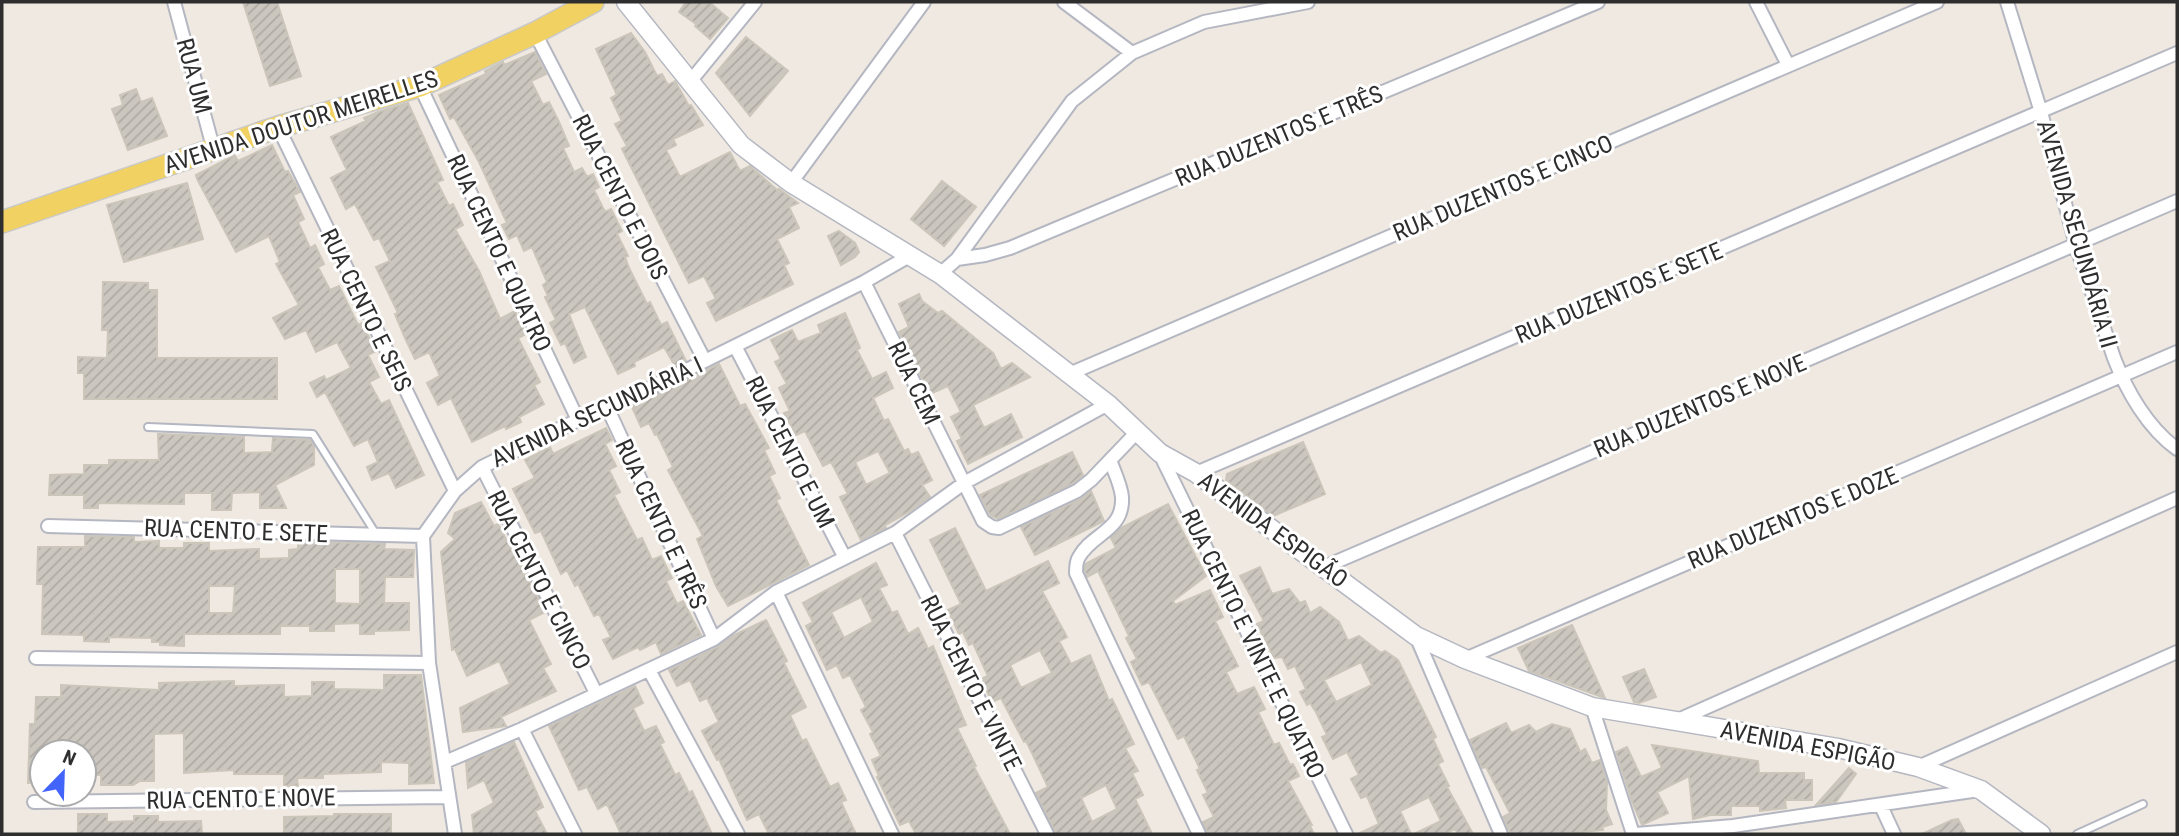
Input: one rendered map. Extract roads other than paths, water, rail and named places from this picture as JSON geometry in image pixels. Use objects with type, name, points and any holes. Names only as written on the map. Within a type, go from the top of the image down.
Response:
[{"type":"main road","name":"AVENIDA DOUTOR MEIRELLES","points":[[2,222],[278,127],[420,86],[535,33],[593,2]]},
{"type":"street","name":"RUA UM","points":[[174,2],[214,150]]},
{"type":"street","name":"AVENIDA ESPIGÃO","points":[[626,2],[741,145],[791,183],[940,274],[1108,404],[1160,453],[1196,473],[1416,636],[1465,659],[1592,707],[1838,748],[1918,767],[1981,790],[2041,834]]},
{"type":"street","points":[[689,83],[755,2]]},
{"type":"street","points":[[791,183],[924,2]]},
{"type":"street","points":[[1064,2],[1132,53]]},
{"type":"street","points":[[940,274],[957,259],[1072,101],[1132,53],[1204,22],[1308,2]]},
{"type":"street","name":"RUA DUZENTOS E TRÊS","points":[[957,259],[1010,248],[1598,2]]},
{"type":"street","points":[[1756,2],[1788,65]]},
{"type":"street","name":"RUA DUZENTOS E CINCO","points":[[1069,374],[1937,2]]},
{"type":"street","name":"AVENIDA SECUNDÁRIA II","points":[[2007,2],[2041,112],[2076,244],[2121,376],[2156,433],[2177,449]]},
{"type":"street","name":"RUA CENTO E DOIS","points":[[535,33],[705,360]]},
{"type":"street","name":"RUA DUZENTOS E SETE","points":[[1196,473],[2177,54]]},
{"type":"street","name":"RUA CENTO E QUATRO","points":[[420,86],[578,420]]},
{"type":"street","name":"RUA CENTO E SEIS","points":[[278,127],[455,491]]},
{"type":"street","name":"RUA DUZENTOS E NOVE","points":[[1324,568],[2177,201]]},
{"type":"street","name":"AVENIDA SECUNDÁRIA I","points":[[423,536],[455,491],[482,467],[578,420],[608,409],[864,282],[911,255]]},
{"type":"street","name":"RUA CEM","points":[[864,282],[983,522],[992,527],[999,528],[1077,491],[1137,432]]},
{"type":"street","name":"RUA CENTO E UM","points":[[735,346],[845,558]]},
{"type":"street","name":"RUA DUZENTOS E DOZE","points":[[1465,659],[2177,352]]},
{"type":"street","points":[[444,762],[522,729],[714,639],[776,592],[895,533],[964,483],[1108,404]]},
{"type":"street","name":"RUA CENTO E TRÊS","points":[[608,409],[714,639]]},
{"type":"street","name":"RUA CENTO E VINTE E QUATRO","points":[[1160,453],[1346,834]]},
{"type":"street","points":[[1110,460],[1122,495],[1121,509],[1115,523],[1077,558],[1076,573],[1199,834]]},
{"type":"street","name":"RUA CENTO E CINCO","points":[[482,467],[596,693]]},
{"type":"street","points":[[1675,722],[2177,498]]},
{"type":"street","name":"RUA CENTO E SETE","points":[[48,526],[423,536]]},
{"type":"street","name":"RUA CENTO E VINTE","points":[[895,533],[1047,834]]},
{"type":"street","points":[[423,536],[429,663],[455,834]]},
{"type":"street","points":[[776,592],[892,834]]},
{"type":"street","points":[[1416,636],[1501,834]]},
{"type":"street","points":[[1918,767],[2177,652]]},
{"type":"street","points":[[36,658],[429,663]]},
{"type":"street","points":[[649,670],[738,834]]},
{"type":"street","points":[[1592,707],[1635,834],[1735,830],[1981,790]]},
{"type":"street","points":[[522,729],[575,834]]},
{"type":"street","name":"RUA CENTO E NOVE","points":[[98,801],[448,797]]},
{"type":"street","points":[[1881,806],[1894,834]]},
{"type":"lane","points":[[148,427],[313,434],[376,534]]},
{"type":"lane","points":[[2077,834],[2143,804]]}]
